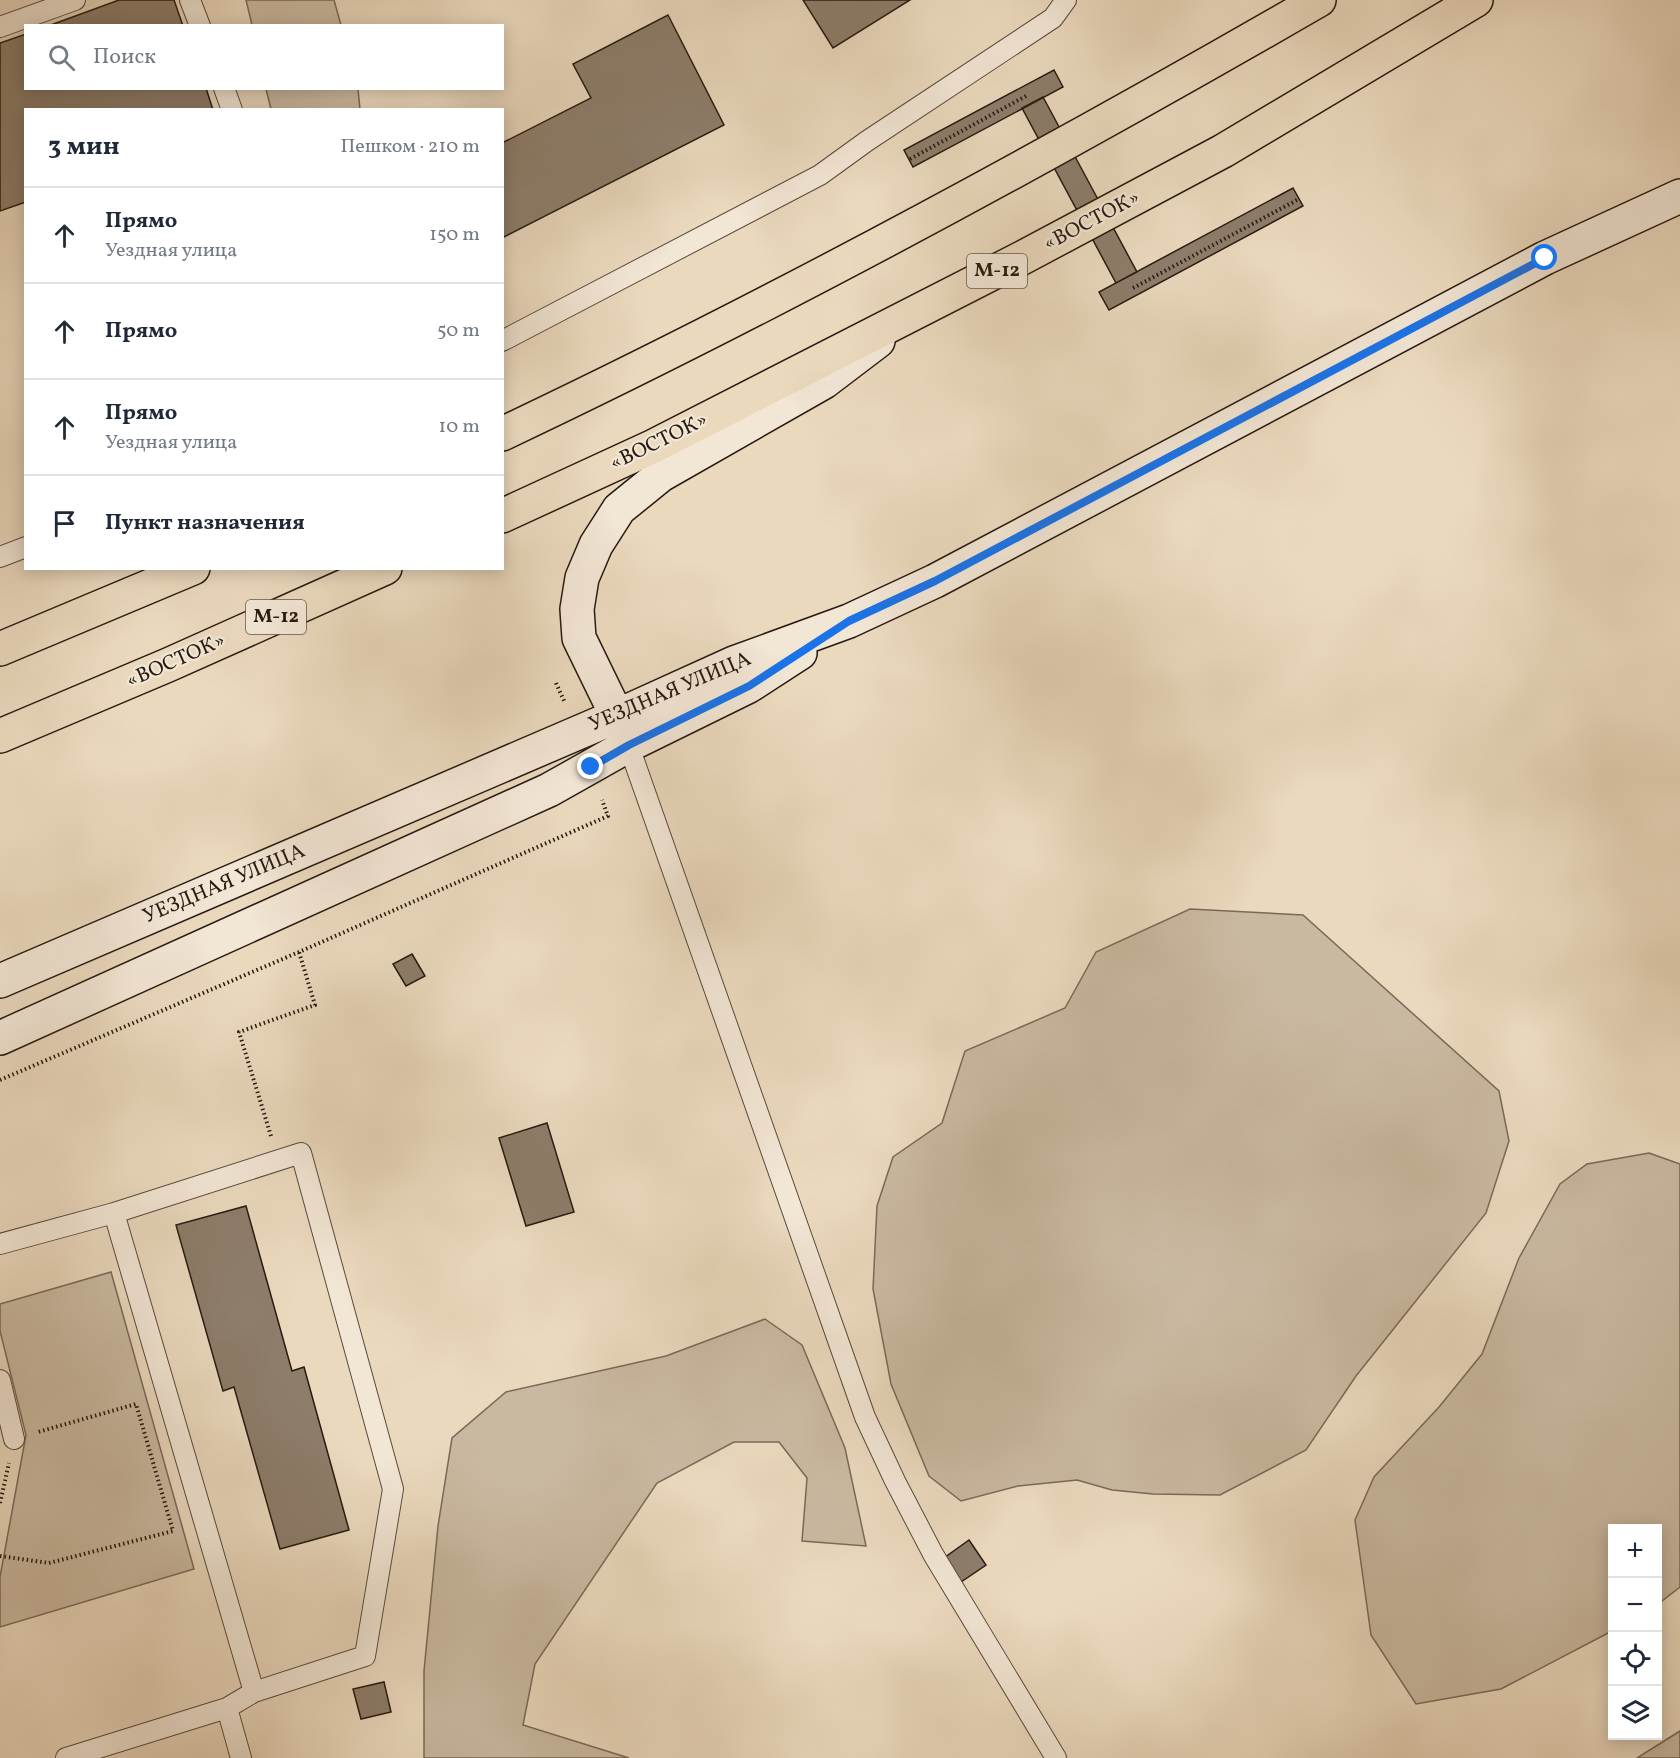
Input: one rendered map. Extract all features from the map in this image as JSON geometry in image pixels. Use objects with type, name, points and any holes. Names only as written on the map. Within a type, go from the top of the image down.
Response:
[{"type":"highway","points":[[504,433],[618,380],[942,212],[1181,80],[1319,0]]},
{"type":"highway","name":"«ВОСТОК»","points":[[504,515],[654,446],[911,315],[1223,151],[1476,0]]},
{"type":"highway","points":[[0,649],[188,570]]},
{"type":"highway","name":"«ВОСТОК»","points":[[0,736],[168,665],[381,570]]},
{"type":"street","name":"УЕЗДНАЯ УЛИЦА","points":[[0,1038],[549,790],[623,730],[734,663],[849,621],[935,581],[1545,258],[1680,196]]},
{"type":"street","points":[[623,730],[579,638],[577,609],[582,578],[591,556],[620,509],[661,475],[824,382],[911,315]]},
{"type":"street","name":"УЕЗДНАЯ УЛИЦА","points":[[0,981],[623,730]]},
{"type":"lane","points":[[0,27],[75,0]]},
{"type":"lane","points":[[190,0],[199,24]]},
{"type":"lane","points":[[504,340],[820,175],[867,141],[1053,18],[1066,0]]},
{"type":"lane","points":[[225,90],[231,108]]},
{"type":"lane","points":[[0,557],[24,548]]},
{"type":"lane","points":[[623,730],[865,1417],[933,1554],[1056,1758]]},
{"type":"lane","points":[[0,1244],[114,1214],[301,1154],[393,1489],[364,1656],[254,1692],[227,1708],[66,1758]]},
{"type":"lane","points":[[114,1214],[254,1692]]},
{"type":"lane","points":[[0,1380],[14,1439]]},
{"type":"lane","points":[[227,1708],[241,1758]]},
{"type":"path","points":[[910,159],[1028,95]]},
{"type":"path","points":[[1133,288],[1299,199]]},
{"type":"path","points":[[0,1503],[14,1439],[136,1404],[173,1531],[50,1563],[0,1556]]},
{"type":"shaded area","points":[[246,0],[334,0],[341,24],[252,24]]},
{"type":"shaded area","points":[[266,90],[358,90],[360,108],[271,108]]},
{"type":"shaded area","points":[[1190,909],[1303,915],[1499,1091],[1509,1141],[1486,1213],[1356,1376],[1306,1450],[1220,1495],[1153,1494],[1112,1490],[1077,1480],[1018,1486],[961,1501],[929,1476],[891,1384],[873,1289],[877,1206],[893,1157],[942,1123],[965,1051],[1065,1008],[1096,952]]},
{"type":"shaded area","points":[[1649,1153],[1680,1164],[1680,1587],[1662,1601],[1662,1524],[1608,1524],[1608,1633],[1501,1689],[1416,1704],[1371,1635],[1355,1520],[1374,1477],[1439,1407],[1482,1354],[1519,1258],[1560,1184],[1587,1164]]},
{"type":"shaded area","points":[[111,1272],[194,1569],[0,1627],[0,1577],[26,1435],[0,1331],[0,1304]]},
{"type":"shaded area","points":[[765,1319],[802,1345],[845,1448],[866,1546],[802,1541],[807,1478],[779,1442],[734,1442],[657,1483],[535,1664],[523,1725],[629,1758],[424,1758],[424,1671],[438,1526],[452,1438],[506,1392],[666,1356]]},
{"type":"shaded area","points":[[1680,1731],[1680,1758],[1637,1758]]},
{"type":"building","points":[[119,0],[174,0],[182,24],[53,24]]},
{"type":"building","points":[[803,0],[910,0],[833,48]]},
{"type":"building","points":[[668,15],[724,125],[504,237],[504,142],[591,98],[573,64]]},
{"type":"building","points":[[24,35],[24,90],[207,90],[212,108],[24,108],[24,203],[0,211],[0,43]]},
{"type":"building","points":[[1054,70],[1063,87],[913,167],[904,150]]},
{"type":"building","points":[[1043,97],[1137,272],[1116,283],[1022,108]]},
{"type":"building","points":[[1293,188],[1303,206],[1109,310],[1099,292]]},
{"type":"building","points":[[412,954],[425,976],[406,986],[393,964]]},
{"type":"building","points":[[547,1123],[574,1212],[526,1226],[499,1138]]},
{"type":"building","points":[[246,1206],[292,1371],[304,1367],[349,1530],[280,1549],[234,1387],[223,1391],[176,1225]]},
{"type":"building","points":[[969,1540],[986,1565],[961,1582],[944,1558]]},
{"type":"building","points":[[384,1682],[391,1712],[361,1719],[353,1689]]},
{"type":"route","points":[[591,767],[629,745],[749,686],[849,621],[935,581],[1545,258]]}]
